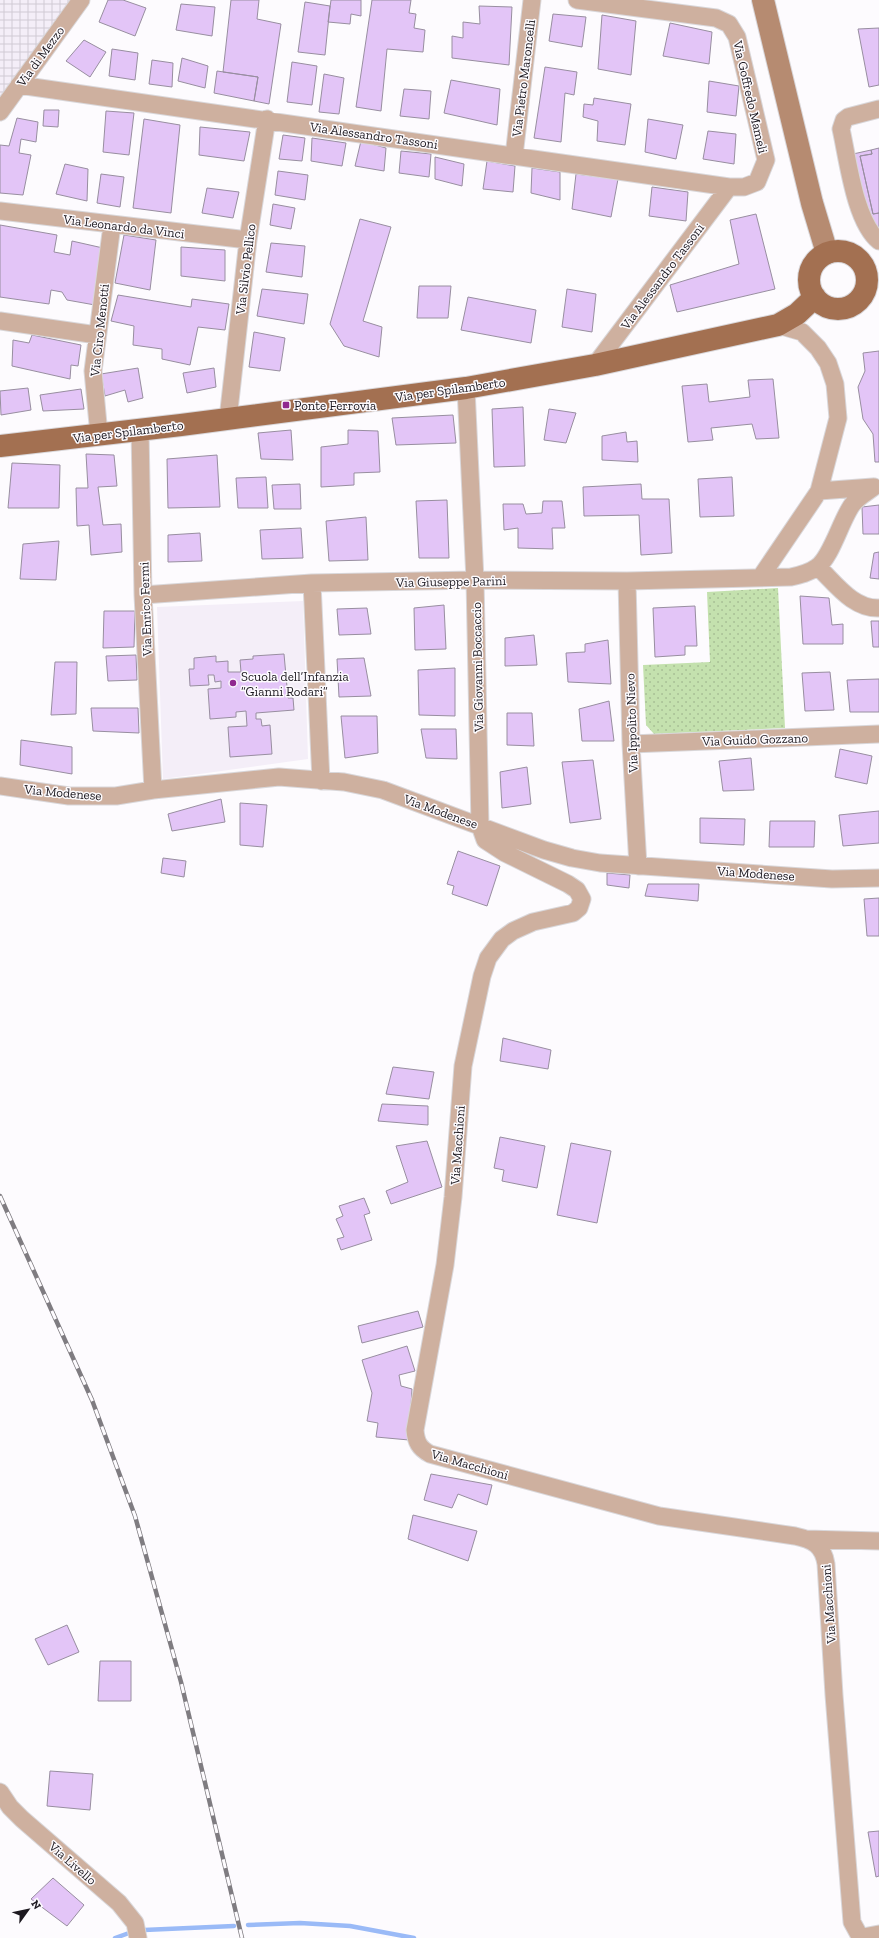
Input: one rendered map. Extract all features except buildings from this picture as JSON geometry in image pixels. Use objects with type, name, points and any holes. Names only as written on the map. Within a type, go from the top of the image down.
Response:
[{"type":"main road","points":[[763,0],[812,203],[827,253]]},
{"type":"main road","points":[[838,251],[848,253],[857,258],[864,266],[867,277],[873,287],[857,303],[849,307],[830,308],[815,297],[811,290],[810,272],[820,258],[827,253],[838,251]]},
{"type":"main road","name":"Via per Spilamberto","points":[[0,446],[228,419],[466,388],[596,365],[778,325],[797,314],[815,297]]},
{"type":"street","name":"Via di Mezzo","points":[[0,112],[81,0]]},
{"type":"street","name":"Via Pietro Maroncelli","points":[[514,156],[532,0]]},
{"type":"street","name":"Via Goffredo Mameli","points":[[577,0],[716,18],[729,24],[737,37],[766,160]]},
{"type":"street","name":"Via Alessandro Tassoni","points":[[19,85],[267,119],[729,187],[744,187],[757,182],[766,160]]},
{"type":"street","points":[[879,109],[848,117],[844,120],[841,129],[861,216],[873,236],[879,241]]},
{"type":"street","name":"Via Silvio Pellico","points":[[228,419],[248,240],[267,119]]},
{"type":"street","name":"Via Alessandro Tassoni","points":[[596,365],[729,187]]},
{"type":"street","name":"Via Leonardo da Vinci","points":[[0,211],[248,240]]},
{"type":"street","name":"Via Ciro Menotti","points":[[99,435],[93,371],[112,225]]},
{"type":"street","points":[[0,321],[97,335]]},
{"type":"street","points":[[760,578],[819,491],[838,418],[835,384],[828,363],[818,348],[802,332],[778,325]]},
{"type":"street","name":"Via Giovanni Boccaccio","points":[[466,388],[475,580],[480,826]]},
{"type":"street","name":"Via Enrico Fermi","points":[[140,429],[144,595],[153,790]]},
{"type":"street","points":[[819,491],[876,487]]},
{"type":"street","points":[[876,487],[861,496],[851,506],[824,559],[818,567],[857,604],[869,608],[879,608]]},
{"type":"street","name":"Via Giuseppe Parini","points":[[144,595],[312,583],[475,580],[627,581],[791,577],[803,574],[818,567]]},
{"type":"street","name":"Via Ippolito Nievo","points":[[627,581],[631,744],[638,866]]},
{"type":"street","points":[[312,583],[321,781]]},
{"type":"street","name":"Via Guido Gozzano","points":[[631,744],[879,734]]},
{"type":"street","name":"Via Modenese","points":[[0,786],[69,796],[116,796],[153,790],[279,777],[362,785],[383,790],[544,850],[600,864],[832,878],[879,878]]},
{"type":"street","name":"Via Macchioni","points":[[480,826],[485,840],[505,853],[568,884],[577,890],[580,895],[581,903],[579,908],[573,913],[533,922],[512,931],[502,939],[488,958],[482,976],[463,1066],[450,1227],[440,1297],[415,1430],[418,1444],[423,1450],[430,1454],[659,1516],[806,1539],[814,1542],[821,1548],[826,1564],[852,1922],[858,1933],[863,1937],[879,1934]]},
{"type":"street","points":[[806,1539],[879,1541]]},
{"type":"street","name":"Via Livello","points":[[0,1792],[10,1807],[22,1819],[118,1903],[137,1933]]},
{"type":"shaded area","points":[[0,0],[75,0],[0,100]]},
{"type":"shaded area","name":"Scuola dell’Infanzia “Gianni Rodari”","points":[[303,601],[308,759],[163,779],[157,607]]},
{"type":"green space","points":[[778,588],[785,728],[654,734],[646,725],[643,665],[710,662],[707,592]]},
{"type":"waterway","points":[[248,1925],[300,1923],[350,1926],[414,1938]]},
{"type":"waterway","points":[[144,1930],[234,1926]]},
{"type":"waterway","points":[[115,1938],[129,1933]]},
{"type":"railway","points":[[0,1196],[92,1400],[135,1516],[181,1682],[242,1938]]},
{"type":"place","name":"Ponte Ferrovia","points":[[286,405]]},
{"type":"place","name":"Scuola dell’Infanzia “Gianni Rodari”","points":[[233,683]]}]
